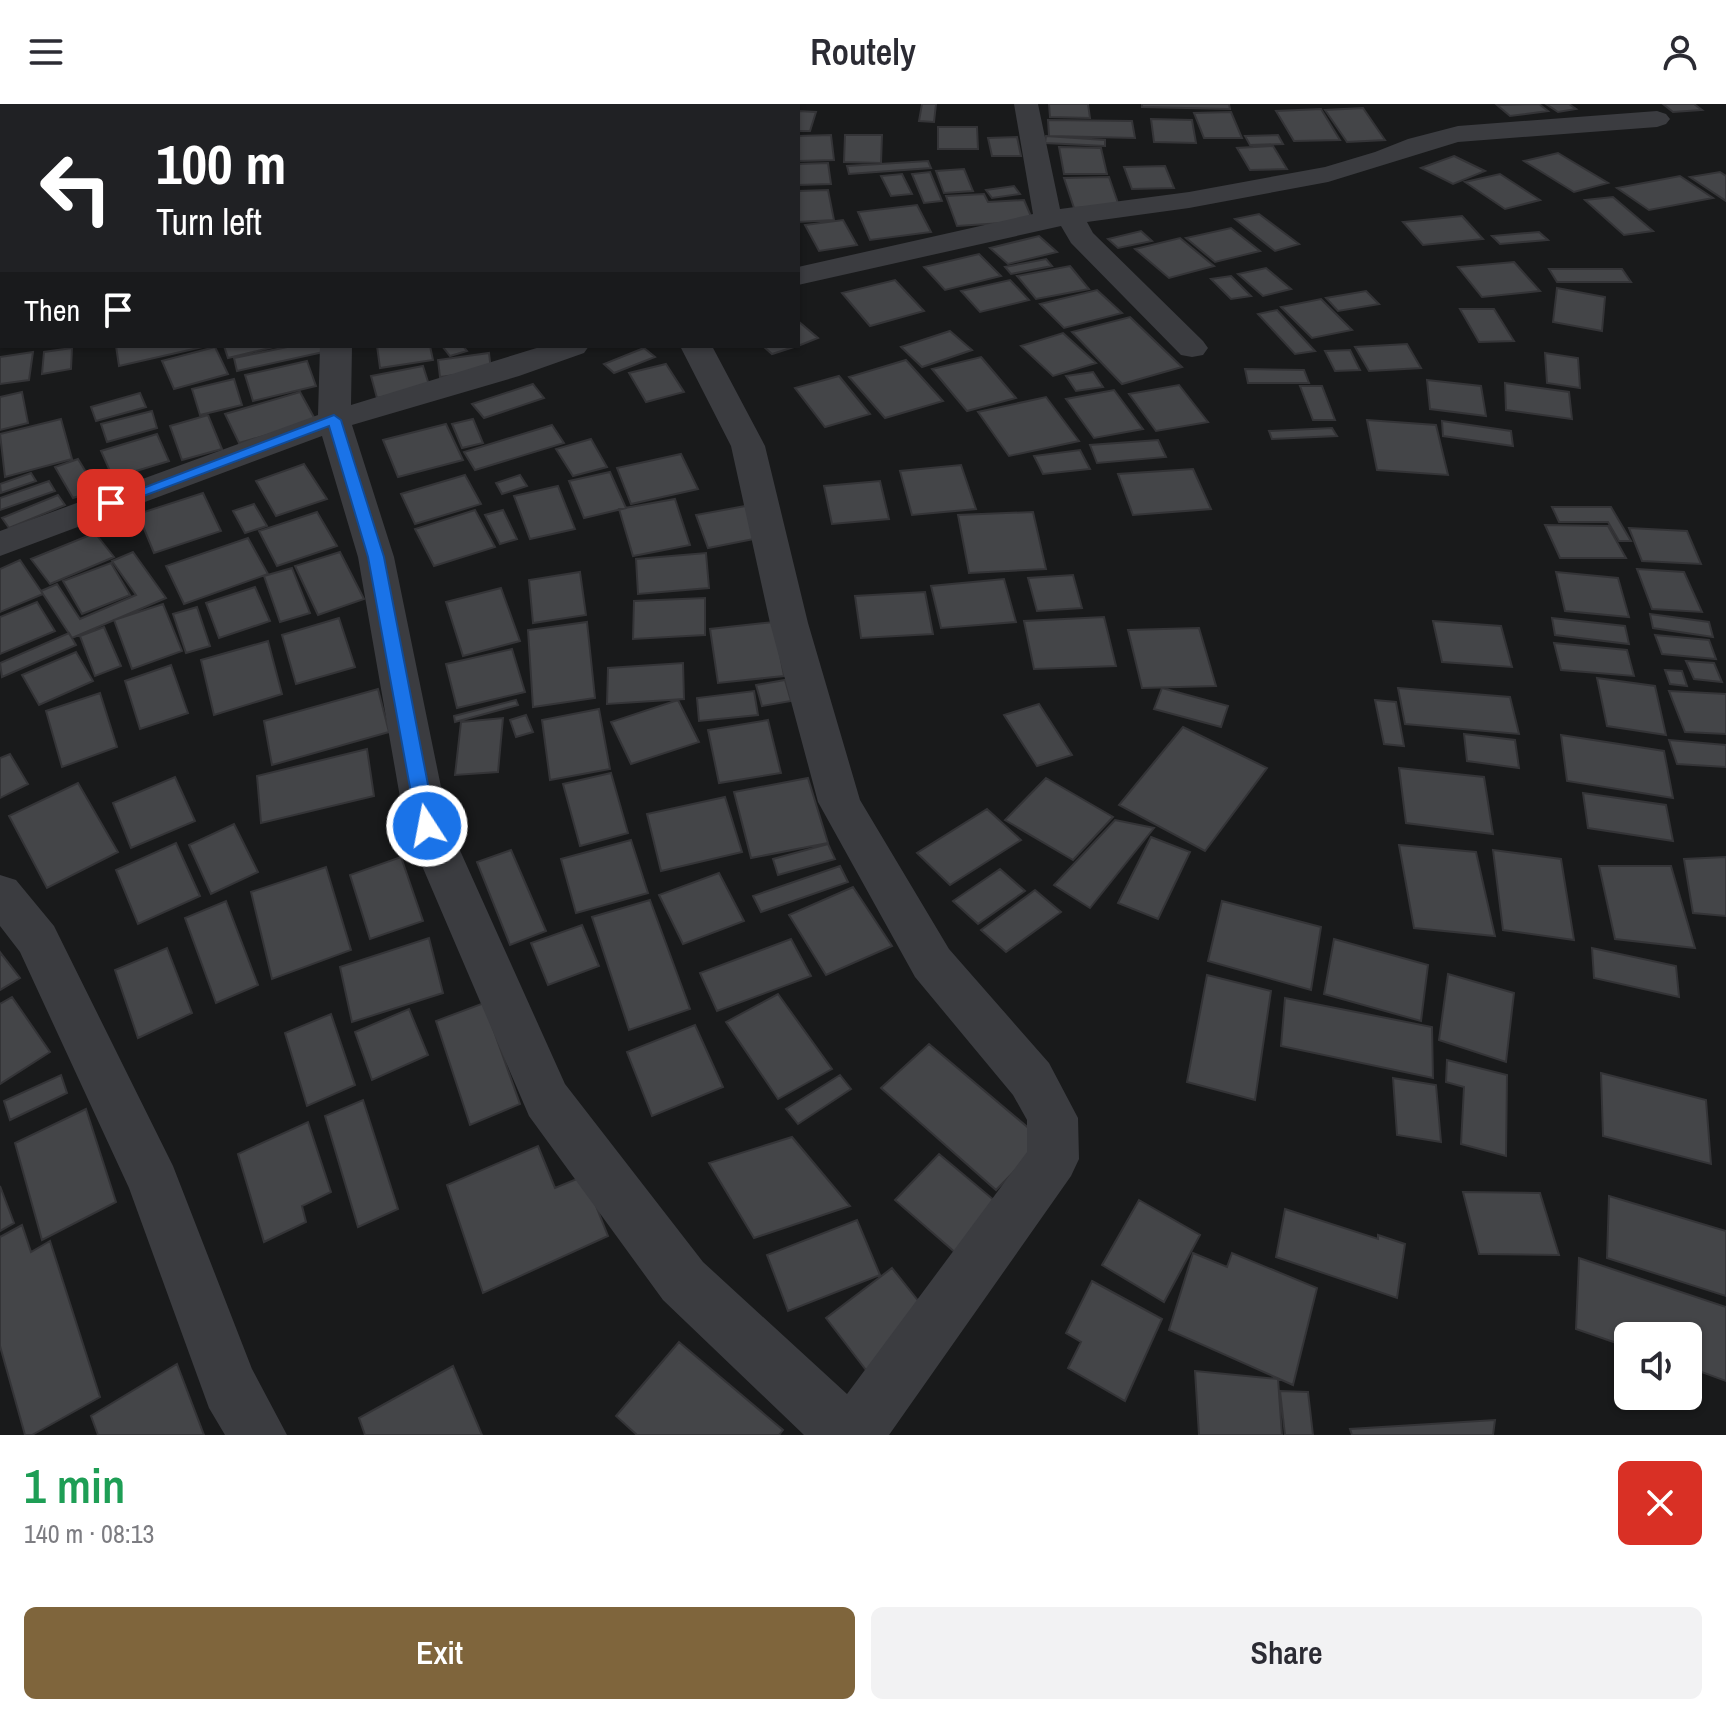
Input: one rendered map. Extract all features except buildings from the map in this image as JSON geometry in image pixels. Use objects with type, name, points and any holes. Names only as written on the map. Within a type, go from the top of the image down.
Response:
[{"type":"street","points":[[1026,104],[1059,218],[1192,348]]},
{"type":"street","points":[[800,276],[1059,218],[1189,200],[1328,174],[1384,158],[1417,144],[1458,134],[1657,119]]},
{"type":"street","points":[[336,348],[334,420],[376,557],[427,826],[547,1100],[683,1281],[847,1435]]},
{"type":"street","points":[[0,544],[334,420],[508,369],[567,348]]},
{"type":"street","points":[[697,348],[748,446],[789,623],[839,802],[932,963],[1031,1079],[1052,1118],[1053,1159],[853,1435]]},
{"type":"street","points":[[0,893],[38,940],[66,998],[154,1184],[230,1387],[257,1435]]},
{"type":"route","points":[[111,503],[334,420],[376,557],[427,826]]}]
